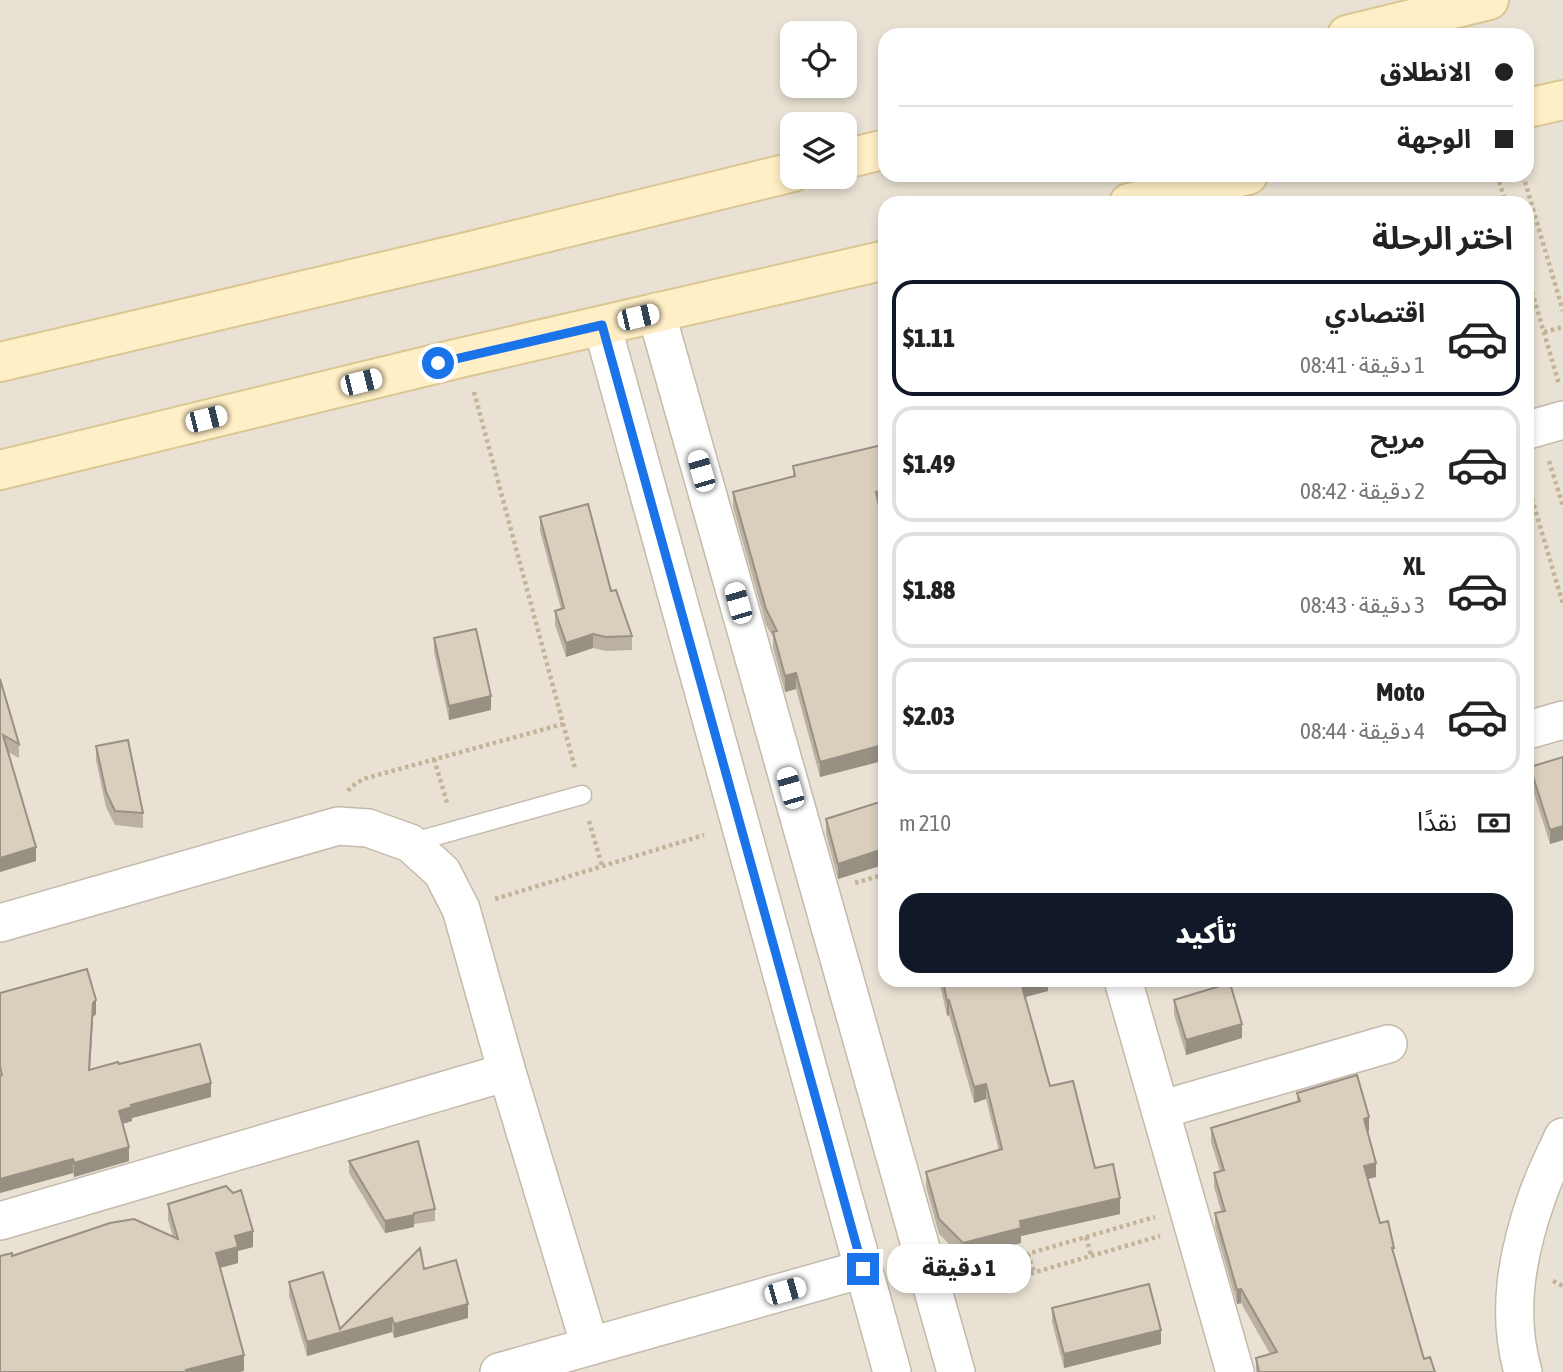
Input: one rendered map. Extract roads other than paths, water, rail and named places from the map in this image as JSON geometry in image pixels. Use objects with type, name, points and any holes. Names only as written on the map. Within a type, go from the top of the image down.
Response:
[{"type":"street","points":[[1375,28],[1489,0]]},
{"type":"street","points":[[1534,107],[1563,100]]},
{"type":"street","points":[[857,156],[878,151]]},
{"type":"street","points":[[0,362],[780,175]]},
{"type":"street","points":[[1159,196],[1218,182]]},
{"type":"street","points":[[0,470],[464,357],[878,262]]},
{"type":"street","points":[[656,312],[956,1372]]},
{"type":"street","points":[[602,325],[892,1372]]},
{"type":"street","points":[[1534,728],[1563,720]]},
{"type":"street","points":[[0,923],[338,825],[368,828],[410,843],[442,872],[461,909],[590,1346]]},
{"type":"street","points":[[1125,987],[1235,1372]]},
{"type":"street","points":[[1160,1110],[1388,1044]]},
{"type":"street","points":[[0,1221],[507,1072]]},
{"type":"street","points":[[1523,1372],[1516,1349],[1513,1307],[1518,1264],[1537,1196],[1563,1137]]},
{"type":"street","points":[[499,1372],[863,1269]]},
{"type":"lane","points":[[410,843],[582,795]]}]
